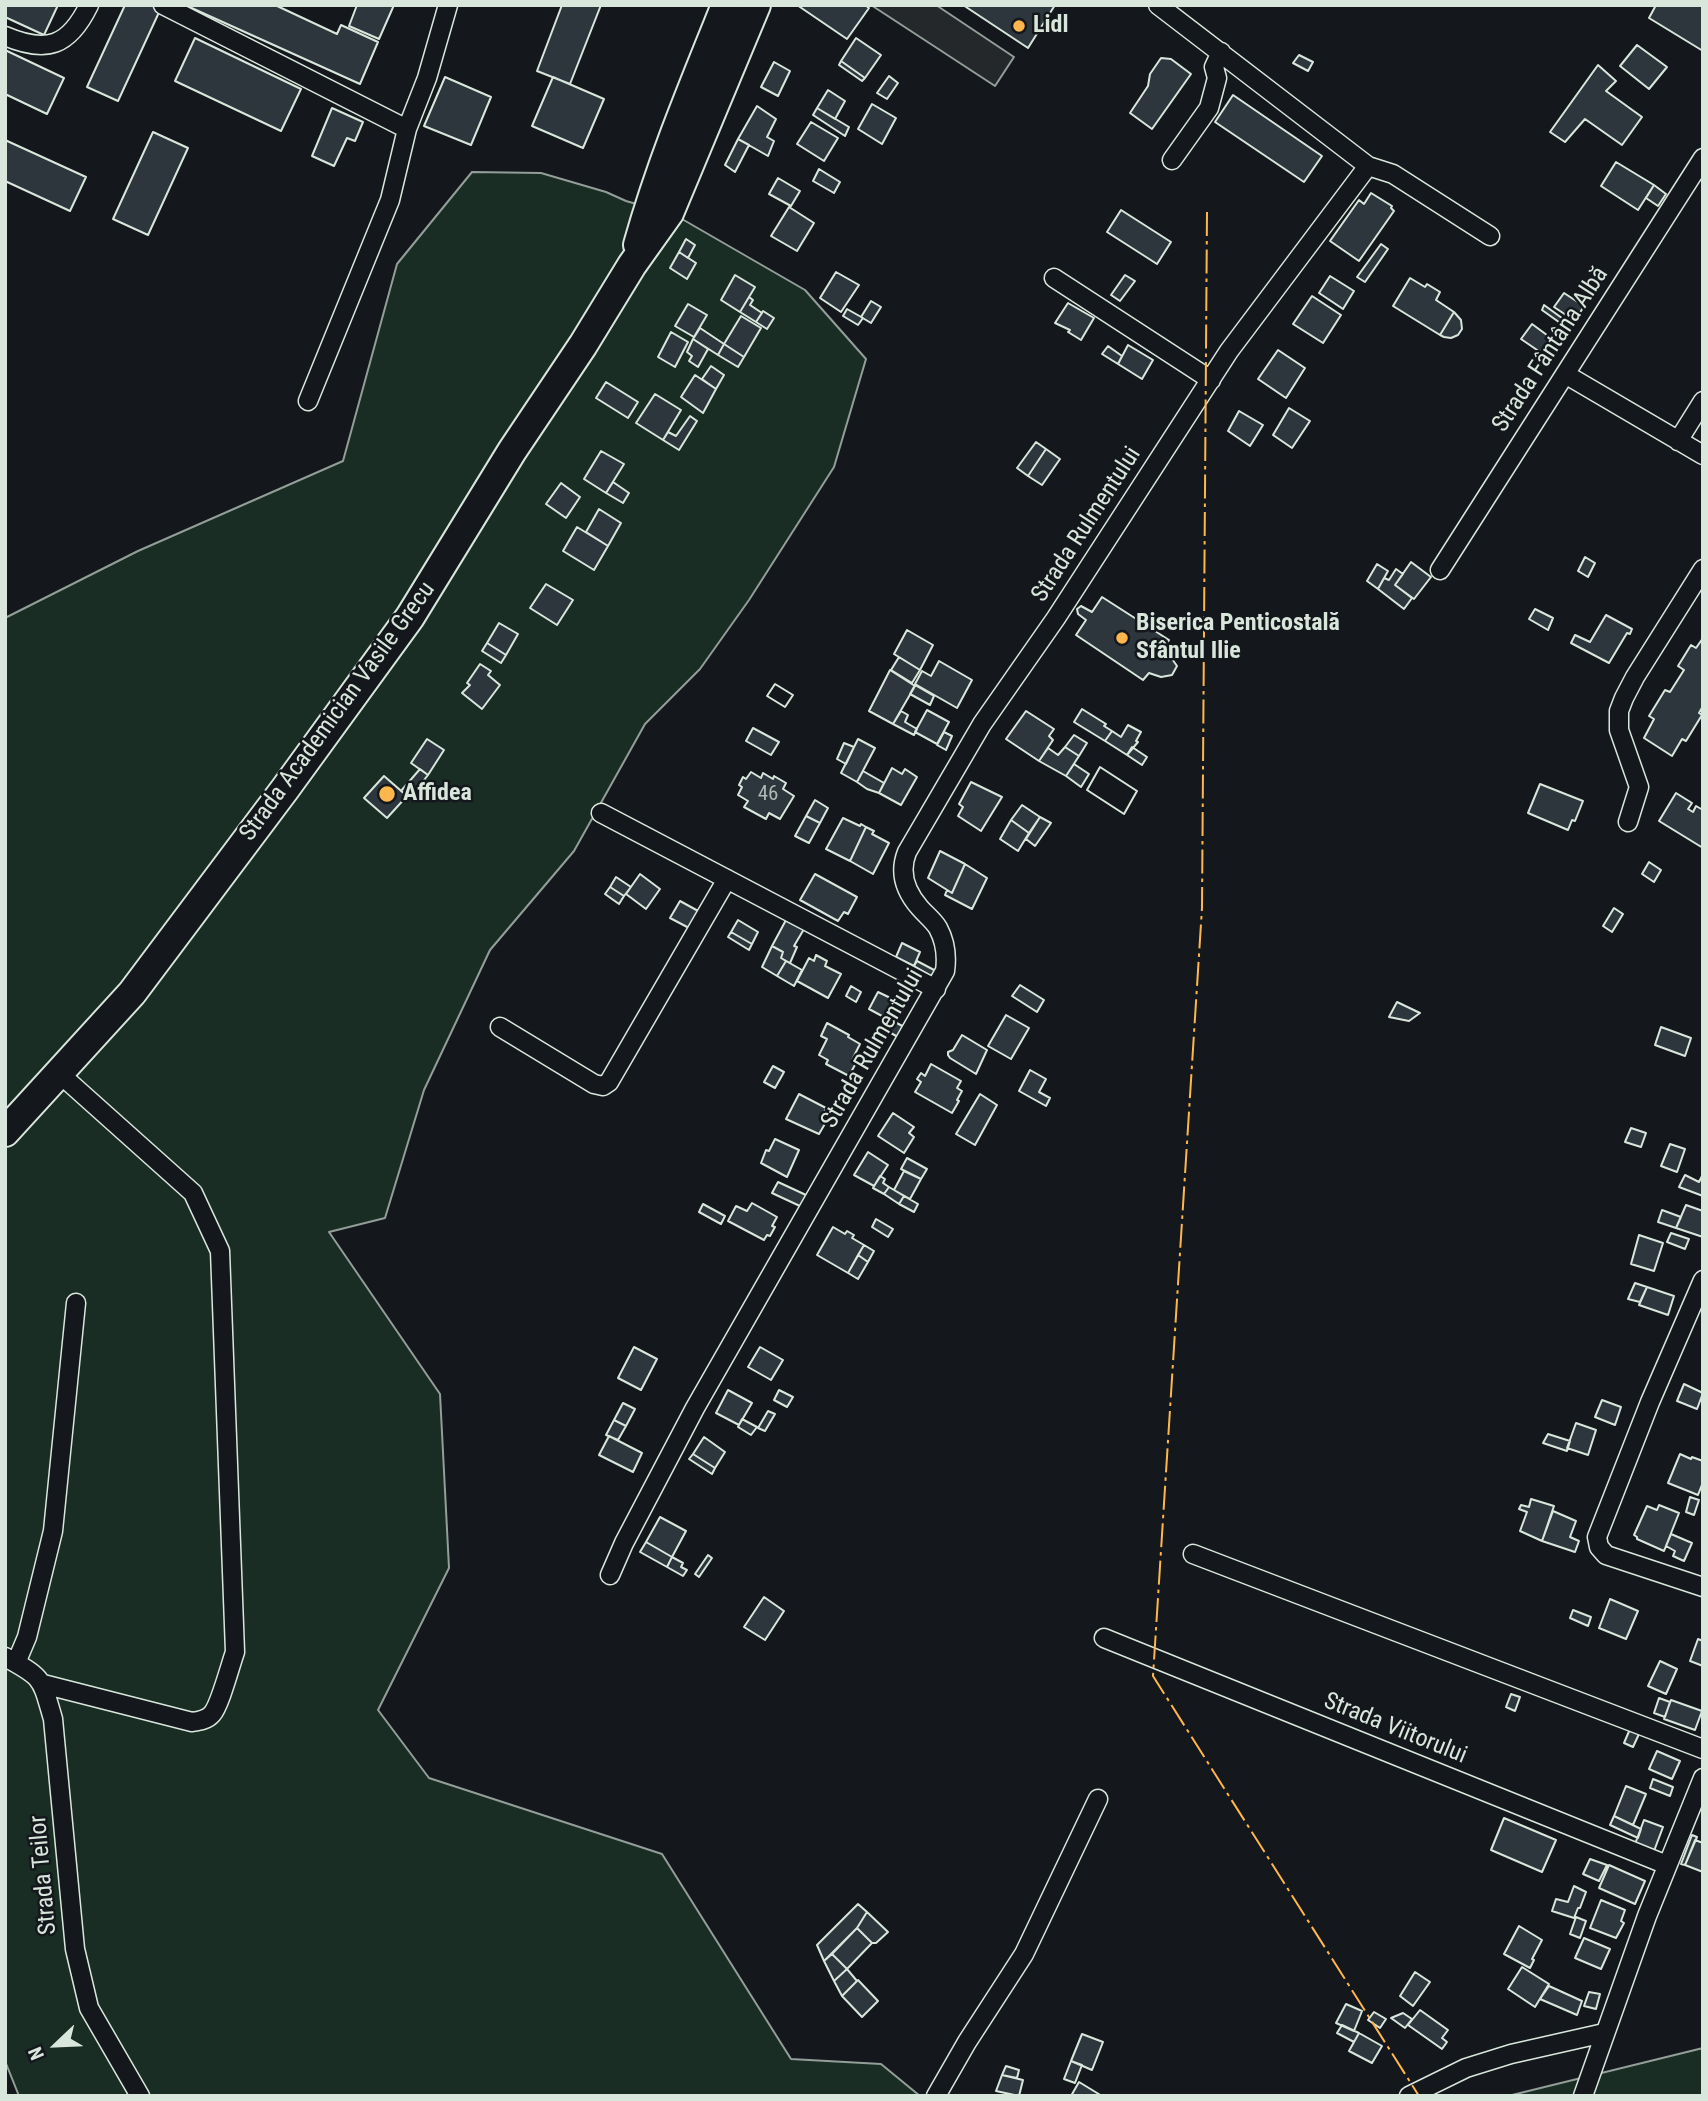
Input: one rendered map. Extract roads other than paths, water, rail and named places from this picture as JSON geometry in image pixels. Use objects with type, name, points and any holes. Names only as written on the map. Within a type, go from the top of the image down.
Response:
[{"type":"main road","name":"Strada Academician Vasile Grecu","points":[[632,265],[650,202],[726,5]]},
{"type":"main road","name":"Strada Academician Vasile Grecu","points":[[5,1132],[132,993],[403,627],[512,451],[583,345],[632,265],[669,213],[756,5]]},
{"type":"street","points":[[5,36],[43,47],[60,43],[72,33],[89,5]]},
{"type":"street","points":[[163,5],[407,129]]},
{"type":"street","points":[[308,401],[390,200],[407,129],[427,78],[448,5]]},
{"type":"street","points":[[1158,5],[1368,166],[1393,174],[1490,236]]},
{"type":"street","points":[[1172,160],[1209,108],[1217,78],[1214,67],[1221,52]]},
{"type":"street","name":"Strada Fântâna Albă","points":[[1440,569],[1703,158]]},
{"type":"street","name":"Strada Rulmentului","points":[[610,1575],[695,1408],[945,971],[944,946],[939,931],[932,919],[916,904],[904,882],[902,871],[906,852],[982,724],[1056,618],[1229,351],[1368,166]]},
{"type":"street","points":[[1054,278],[1211,380]]},
{"type":"street","points":[[1565,374],[1703,455]]},
{"type":"street","points":[[1678,441],[1703,401]]},
{"type":"street","points":[[1628,822],[1639,787],[1619,730],[1619,712],[1635,677],[1703,569]]},
{"type":"street","points":[[601,813],[936,989]]},
{"type":"street","points":[[500,1027],[594,1084],[603,1086],[610,1082],[727,879]]},
{"type":"street","points":[[60,1074],[193,1193],[220,1251],[235,1652],[214,1711],[206,1719],[192,1721],[43,1684],[31,1671],[11,1660],[27,1637],[52,1531],[76,1303]]},
{"type":"street","points":[[1703,1280],[1650,1402],[1597,1537],[1599,1547],[1606,1555],[1703,1587]]},
{"type":"street","points":[[1193,1554],[1703,1749]]},
{"type":"street","name":"Strada Viitorului","points":[[1104,1638],[1667,1866]]},
{"type":"street","name":"Strada Teilor","points":[[43,1684],[53,1719],[75,1949],[89,2008],[140,2096]]},
{"type":"street","points":[[1583,2096],[1667,1866],[1703,1778]]},
{"type":"street","points":[[936,2096],[1024,1954],[1098,1799]]},
{"type":"street","points":[[1409,2096],[1466,2067],[1604,2033]]},
{"type":"place","name":"Lidl","points":[[1019,26]]},
{"type":"place","name":"Biserica Penticostală Sfântul Ilie","points":[[1122,638]]},
{"type":"place","name":"Affidea","points":[[387,794]]}]
